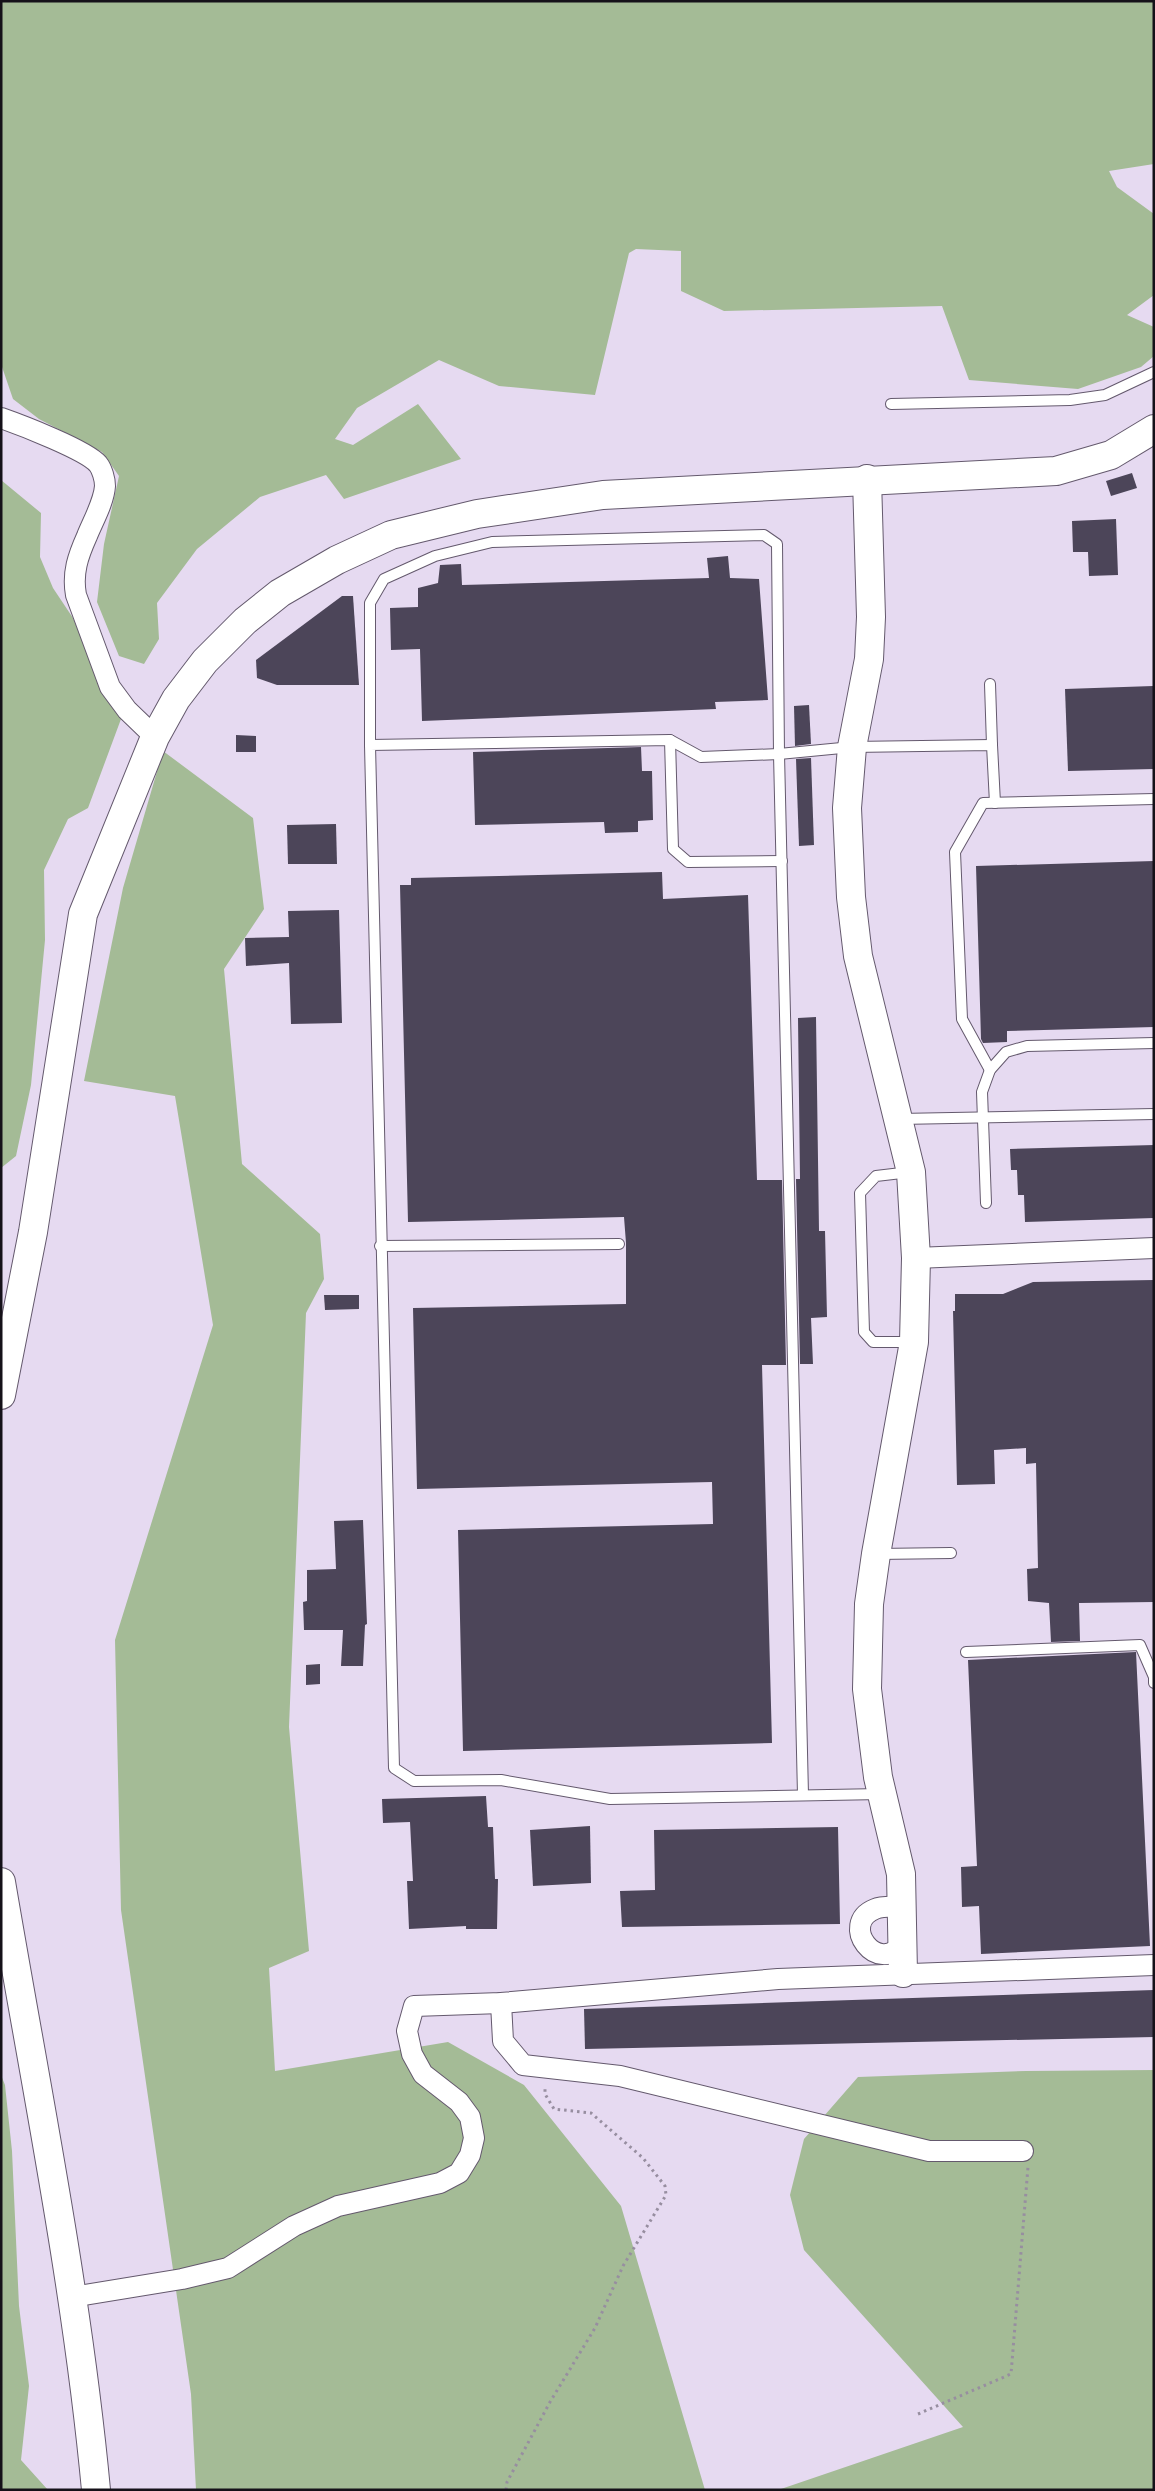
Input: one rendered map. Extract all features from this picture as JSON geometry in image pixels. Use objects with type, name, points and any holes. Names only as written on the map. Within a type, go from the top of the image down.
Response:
[{"type":"street","points":[[1,418],[49,437],[91,459],[98,464],[104,476],[102,499],[78,557],[73,579],[76,595],[110,687],[127,710],[155,737]]},
{"type":"street","points":[[1,1395],[33,1232],[83,914],[155,737],[176,699],[205,661],[245,620],[280,594],[336,560],[391,536],[477,514],[603,495],[867,479],[1056,471],[1111,455],[1154,429]]},
{"type":"street","points":[[867,479],[871,617],[869,659],[852,747],[847,808],[851,897],[858,956],[911,1172],[916,1258],[914,1342],[876,1554],[869,1604],[867,1689],[882,1794],[900,1874],[903,1973]]},
{"type":"street","points":[[916,1258],[1154,1248]]},
{"type":"street","points":[[1,1882],[72,2297],[90,2424],[96,2490]]},
{"type":"street","points":[[902,1906],[872,1910],[863,1919],[860,1934],[866,1947],[880,1954],[892,1952],[903,1943]]},
{"type":"street","points":[[72,2297],[182,2279],[228,2268],[294,2226],[338,2206],[440,2183],[459,2173],[470,2155],[474,2138],[470,2117],[459,2102],[423,2074],[412,2054],[407,2031],[414,2006],[500,2003],[778,1979],[1154,1965]]},
{"type":"street","points":[[500,2003],[503,2041],[523,2065],[620,2076],[929,2151],[1023,2151]]},
{"type":"lane","points":[[891,404],[1070,400],[1106,394],[1154,372]]},
{"type":"lane","points":[[803,1795],[779,754],[777,544],[764,535],[492,542],[435,556],[384,579],[370,603],[370,745],[380,1246],[394,1768],[414,1781],[501,1780],[610,1799],[882,1794]]},
{"type":"lane","points":[[990,684],[994,803]]},
{"type":"lane","points":[[370,745],[670,740],[701,757],[779,754],[852,747],[992,745]]},
{"type":"lane","points":[[670,740],[673,849],[688,862],[782,861]]},
{"type":"lane","points":[[990,1070],[962,1019],[955,852],[983,803],[1154,799]]},
{"type":"lane","points":[[986,1203],[982,1092],[990,1070],[1006,1052],[1027,1046],[1154,1043]]},
{"type":"lane","points":[[898,1119],[1154,1114]]},
{"type":"lane","points":[[911,1172],[876,1176],[860,1193],[864,1332],[874,1342],[914,1342]]},
{"type":"lane","points":[[380,1246],[619,1244]]},
{"type":"lane","points":[[876,1554],[951,1553]]},
{"type":"lane","points":[[966,1652],[1140,1645],[1154,1677],[1154,1683]]},
{"type":"path","points":[[506,2490],[508,2482],[550,2402],[595,2328],[623,2266],[666,2195],[665,2186],[643,2158],[591,2113],[554,2109],[545,2094],[544,2078],[523,2065]]},
{"type":"path","points":[[918,2414],[1011,2374],[1029,2161],[1023,2151]]},
{"type":"green space","points":[[1,1],[1154,1],[1154,164],[1109,171],[1117,187],[1154,214],[1154,295],[1127,315],[1154,327],[1154,356],[1141,367],[1078,389],[969,380],[942,306],[724,311],[681,291],[681,251],[636,249],[629,253],[595,395],[499,386],[439,360],[357,408],[335,439],[353,445],[418,404],[461,459],[344,499],[326,475],[260,497],[197,549],[157,603],[159,639],[144,664],[119,656],[97,602],[104,544],[119,476],[102,452],[39,419],[13,399],[1,364]]},
{"type":"green space","points":[[1,480],[41,513],[40,557],[53,588],[73,618],[93,667],[121,719],[88,808],[68,819],[44,870],[45,940],[31,1085],[16,1156],[1,1168]]},
{"type":"green space","points":[[163,751],[253,818],[264,909],[224,969],[242,1164],[320,1234],[324,1279],[306,1313],[289,1727],[309,1951],[269,1968],[275,2071],[448,2042],[524,2085],[621,2206],[705,2490],[196,2490],[191,2394],[121,1910],[115,1640],[213,1325],[175,1096],[84,1081],[123,888]]},
{"type":"green space","points":[[1154,2070],[1154,2490],[778,2490],[963,2427],[804,2250],[790,2195],[804,2139],[858,2077],[1026,2071]]},
{"type":"green space","points":[[1,2075],[5,2085],[12,2151],[19,2306],[29,2386],[21,2460],[48,2490],[1,2490]]},
{"type":"building","points":[[1132,473],[1137,488],[1111,496],[1106,481]]},
{"type":"building","points":[[1116,519],[1118,575],[1089,576],[1088,552],[1073,552],[1072,521]]},
{"type":"building","points":[[728,556],[730,578],[759,579],[768,700],[715,702],[716,709],[422,721],[420,649],[391,650],[390,608],[418,607],[418,588],[438,583],[440,565],[461,564],[462,585],[709,578],[707,558]]},
{"type":"building","points":[[342,596],[353,596],[359,685],[277,685],[257,678],[256,660]]},
{"type":"building","points":[[1153,686],[1154,769],[1068,771],[1065,689]]},
{"type":"building","points":[[809,705],[811,744],[795,746],[794,706]]},
{"type":"building","points":[[236,735],[256,736],[256,752],[236,752]]},
{"type":"building","points":[[641,747],[642,771],[652,771],[653,820],[638,821],[638,832],[605,833],[604,822],[475,825],[473,752]]},
{"type":"building","points":[[811,758],[814,845],[799,846],[796,759]]},
{"type":"building","points":[[336,824],[337,864],[288,864],[287,825]]},
{"type":"building","points":[[1154,861],[1154,1027],[1007,1031],[1007,1042],[983,1043],[981,1039],[976,866]]},
{"type":"building","points":[[662,872],[663,899],[748,895],[757,1180],[782,1180],[786,1365],[762,1365],[772,1743],[463,1751],[458,1530],[713,1524],[712,1482],[417,1489],[413,1308],[626,1304],[626,1243],[624,1217],[408,1222],[400,885],[411,885],[411,878]]},
{"type":"building","points":[[339,910],[342,1023],[291,1024],[289,963],[246,966],[245,938],[289,937],[288,911]]},
{"type":"building","points":[[816,1017],[819,1231],[825,1231],[827,1317],[811,1318],[813,1364],[800,1364],[796,1179],[800,1179],[798,1018]]},
{"type":"building","points":[[1154,1145],[1154,1218],[1025,1222],[1024,1195],[1018,1195],[1017,1170],[1011,1170],[1010,1149]]},
{"type":"building","points":[[1154,1280],[1154,1602],[1079,1603],[1080,1641],[1051,1642],[1049,1603],[1028,1601],[1027,1569],[1038,1568],[1036,1463],[1026,1464],[1026,1448],[994,1450],[995,1484],[957,1485],[953,1311],[955,1311],[955,1294],[1003,1294],[1033,1282]]},
{"type":"building","points":[[324,1295],[359,1295],[359,1309],[325,1310]]},
{"type":"building","points":[[363,1520],[367,1624],[365,1625],[363,1666],[341,1666],[343,1630],[304,1630],[303,1602],[307,1601],[307,1570],[336,1569],[334,1521]]},
{"type":"building","points":[[1136,1652],[1150,1946],[981,1954],[979,1906],[962,1907],[961,1867],[977,1866],[968,1660]]},
{"type":"building","points":[[320,1664],[320,1684],[306,1685],[306,1665]]},
{"type":"building","points":[[486,1796],[488,1827],[493,1827],[495,1879],[498,1879],[497,1929],[466,1929],[466,1926],[409,1929],[407,1881],[413,1881],[410,1822],[383,1823],[382,1799]]},
{"type":"building","points":[[590,1826],[591,1883],[533,1886],[530,1830]]},
{"type":"building","points":[[838,1827],[840,1924],[622,1927],[620,1891],[655,1890],[654,1830]]},
{"type":"building","points":[[1154,1990],[1154,2037],[585,2049],[584,2009]]}]
